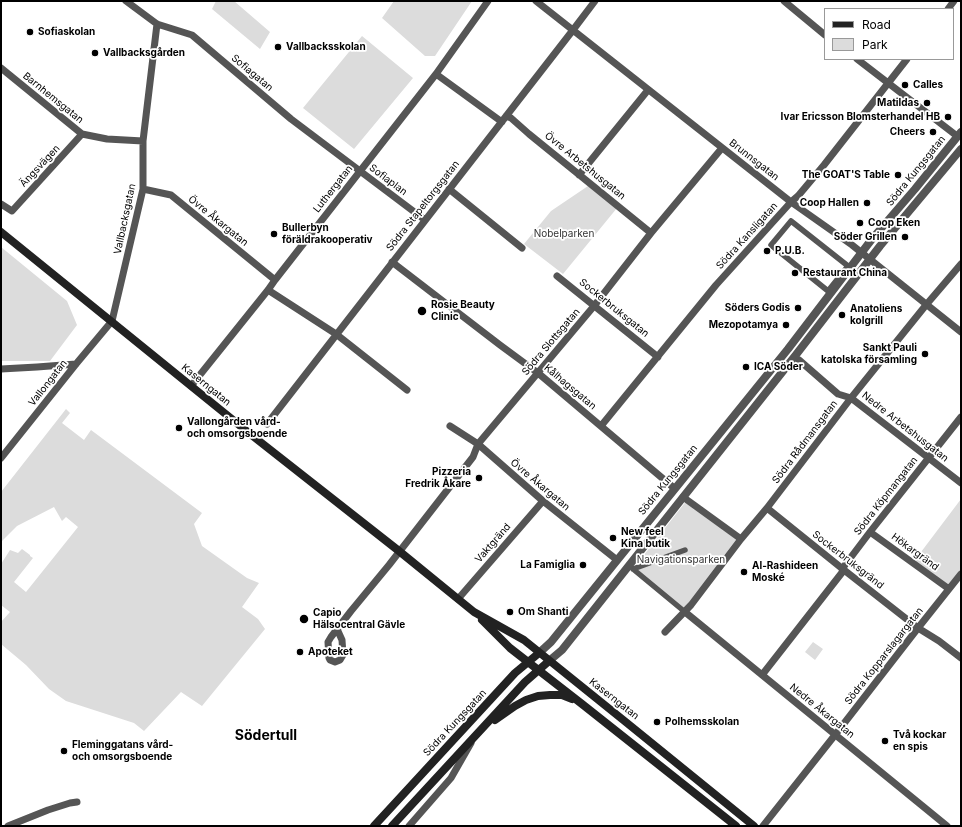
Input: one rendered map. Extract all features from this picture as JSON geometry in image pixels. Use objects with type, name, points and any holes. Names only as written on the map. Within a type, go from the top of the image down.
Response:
[{"type":"main road","name":"Kaserngatan","points":[[1,232],[474,612],[510,648],[528,663],[736,826]]},
{"type":"main road","name":"Kaserngatan","points":[[474,612],[524,640],[754,826]]},
{"type":"main road","name":"Södra Kungsgatan","points":[[374,826],[515,673],[539,653]]},
{"type":"main road","name":"Södra Kungsgatan","points":[[392,826],[525,682],[549,661]]},
{"type":"main road","points":[[475,736],[515,706],[538,696],[562,696],[582,704]]},
{"type":"street","name":"Sofiagatan","points":[[126,1],[157,24],[192,35],[291,119],[359,171]]},
{"type":"street","name":"Luthergatan","points":[[191,386],[268,290],[274,280],[436,74],[488,1]]},
{"type":"street","name":"Brunnsgatan","points":[[536,1],[791,202],[852,245],[961,332]]},
{"type":"street","name":"Södra Stapeltorgsgatan","points":[[266,424],[594,1]]},
{"type":"street","points":[[784,1],[824,33]]},
{"type":"street","name":"Vallbacksgatan","points":[[112,321],[143,189],[143,141],[157,24]]},
{"type":"street","points":[[858,60],[959,134]]},
{"type":"street","name":"Södra Kansligatan","points":[[602,426],[716,285],[798,196],[824,165],[906,60]]},
{"type":"street","name":"Barnhemsgatan","points":[[1,68],[82,134],[107,139],[143,141]]},
{"type":"street","name":"Övre Arbetshusgatan","points":[[436,74],[504,119],[510,118],[651,232]]},
{"type":"street","points":[[579,174],[648,90]]},
{"type":"street","name":"Ängsvägen","points":[[1,204],[12,211],[82,134]]},
{"type":"street","name":"Södra Kungsgatan","points":[[539,653],[551,642],[674,488],[788,349],[872,239],[915,189],[959,134]]},
{"type":"street","name":"Södra Slottsgatan","points":[[399,551],[473,457],[478,444],[594,306],[651,232],[722,148]]},
{"type":"street","name":"Södra Kungsgatan","points":[[549,661],[562,650],[870,260],[961,149]]},
{"type":"street","name":"Sofiaplan","points":[[359,171],[425,220]]},
{"type":"street","name":"Övre Åkargatan","points":[[143,189],[170,195],[274,280]]},
{"type":"street","points":[[449,189],[522,248]]},
{"type":"street","points":[[792,221],[848,266],[828,291],[772,245],[792,221]]},
{"type":"street","name":"Kålhagsgatan","points":[[392,262],[500,345],[538,372],[674,488]]},
{"type":"street","name":"Södra Rådmansgatan","points":[[665,632],[691,605],[851,398],[961,264]]},
{"type":"street","name":"Sockerbruksgatan","points":[[557,276],[658,357]]},
{"type":"street","points":[[268,290],[336,334],[407,390]]},
{"type":"street","name":"Vallongatan","points":[[1,458],[112,321]]},
{"type":"street","name":"Nedre Arbetshusgatan","points":[[800,360],[838,394],[851,398],[961,483]]},
{"type":"street","points":[[1,368],[76,364]]},
{"type":"street","name":"Södra Köpmangatan","points":[[762,675],[843,570],[870,532],[961,417]]},
{"type":"street","name":"Övre Åkargatan","points":[[450,426],[478,444],[543,501],[617,560]]},
{"type":"street","points":[[683,497],[741,539]]},
{"type":"street","name":"Vaktgränd","points":[[458,599],[543,501]]},
{"type":"street","name":"Sockerbruksgränd","points":[[767,508],[843,570],[918,628],[939,641],[961,658]]},
{"type":"street","name":"Hökargränd","points":[[870,532],[949,589]]},
{"type":"street","points":[[685,550],[633,569],[685,612]]},
{"type":"street","points":[[337,629],[399,551]]},
{"type":"street","name":"Södra Kopparslagargatan","points":[[763,826],[961,574]]},
{"type":"street","name":"Nedre Åkargatan","points":[[685,612],[947,826]]},
{"type":"street","name":"Södra Kungsgatan","points":[[409,826],[451,778],[475,736]]},
{"type":"street","points":[[8,826],[48,810],[77,802]]},
{"type":"green space","points":[[216,1],[234,1],[270,32],[260,49],[212,9]]},
{"type":"green space","points":[[394,1],[472,1],[435,56],[425,56],[382,18]]},
{"type":"green space","points":[[362,36],[413,78],[354,149],[303,108]]},
{"type":"green space","name":"Nobelparken","points":[[588,186],[617,208],[563,274],[524,244],[551,211]]},
{"type":"green space","points":[[1,247],[67,301],[77,325],[50,361],[1,361]]},
{"type":"green space","points":[[66,409],[70,413],[62,423],[84,440],[91,430],[202,513],[194,524],[202,546],[247,578],[259,583],[242,607],[258,619],[265,629],[202,706],[181,692],[144,731],[134,723],[66,701],[49,689],[26,665],[1,644],[1,622],[10,612],[1,605],[1,564],[10,550],[18,553],[22,549],[33,558],[14,582],[26,592],[78,527],[66,517],[62,521],[54,507],[17,526],[1,542],[1,492]]},
{"type":"green space","points":[[961,499],[961,570],[949,586],[915,560]]},
{"type":"green space","name":"Navigationsparken","points":[[687,500],[738,537],[683,610],[633,569]]},
{"type":"green space","points":[[813,642],[823,649],[815,660],[805,652]]},
{"type":"place","name":"Sofiaskolan","points":[[30,32]]},
{"type":"place","name":"Vallbacksskolan","points":[[278,47]]},
{"type":"place","name":"Vallbacksgården","points":[[95,53]]},
{"type":"place","name":"Calles","points":[[905,85]]},
{"type":"place","name":"Matildas","points":[[927,103]]},
{"type":"place","name":"Ivar Ericsson Blomsterhandel HB","points":[[948,117]]},
{"type":"place","name":"Cheers","points":[[933,132]]},
{"type":"place","name":"The GOAT'S Table","points":[[898,175]]},
{"type":"place","name":"Coop Hallen","points":[[867,203]]},
{"type":"place","name":"Coop Eken","points":[[860,223]]},
{"type":"place","name":"Bullerbyn föräldrakooperativ","points":[[274,234]]},
{"type":"place","name":"Söder Grillen","points":[[905,237]]},
{"type":"place","name":"P.U.B.","points":[[767,251]]},
{"type":"place","name":"Restaurant China","points":[[795,273]]},
{"type":"place","name":"Söders Godis","points":[[798,308]]},
{"type":"place","name":"Rosie Beauty Clinic","points":[[422,311]]},
{"type":"place","name":"Anatoliens kolgrill","points":[[842,315]]},
{"type":"place","name":"Mezopotamya","points":[[786,325]]},
{"type":"place","name":"Sankt Pauli katolska församling","points":[[925,354]]},
{"type":"place","name":"ICA Söder","points":[[746,367]]},
{"type":"place","name":"Vallongården vård- och omsorgsboende","points":[[179,428]]},
{"type":"place","name":"Pizzeria Fredrik Åkare","points":[[479,478]]},
{"type":"place","name":"New feel Kina butik","points":[[613,538]]},
{"type":"place","name":"La Famiglia","points":[[583,565]]},
{"type":"place","name":"Al-Rashideen Moské","points":[[744,572]]},
{"type":"place","name":"Om Shanti","points":[[510,612]]},
{"type":"place","name":"Capio Hälsocentral Gävle","points":[[304,619]]},
{"type":"place","name":"Apoteket","points":[[300,652]]},
{"type":"place","name":"Polhemsskolan","points":[[657,722]]},
{"type":"place","name":"Två kockar en spis","points":[[885,741]]},
{"type":"place","name":"Fleminggatans vård- och omsorgsboende","points":[[64,751]]},
{"type":"district","name":"Södertull","points":[[266,736]]}]
